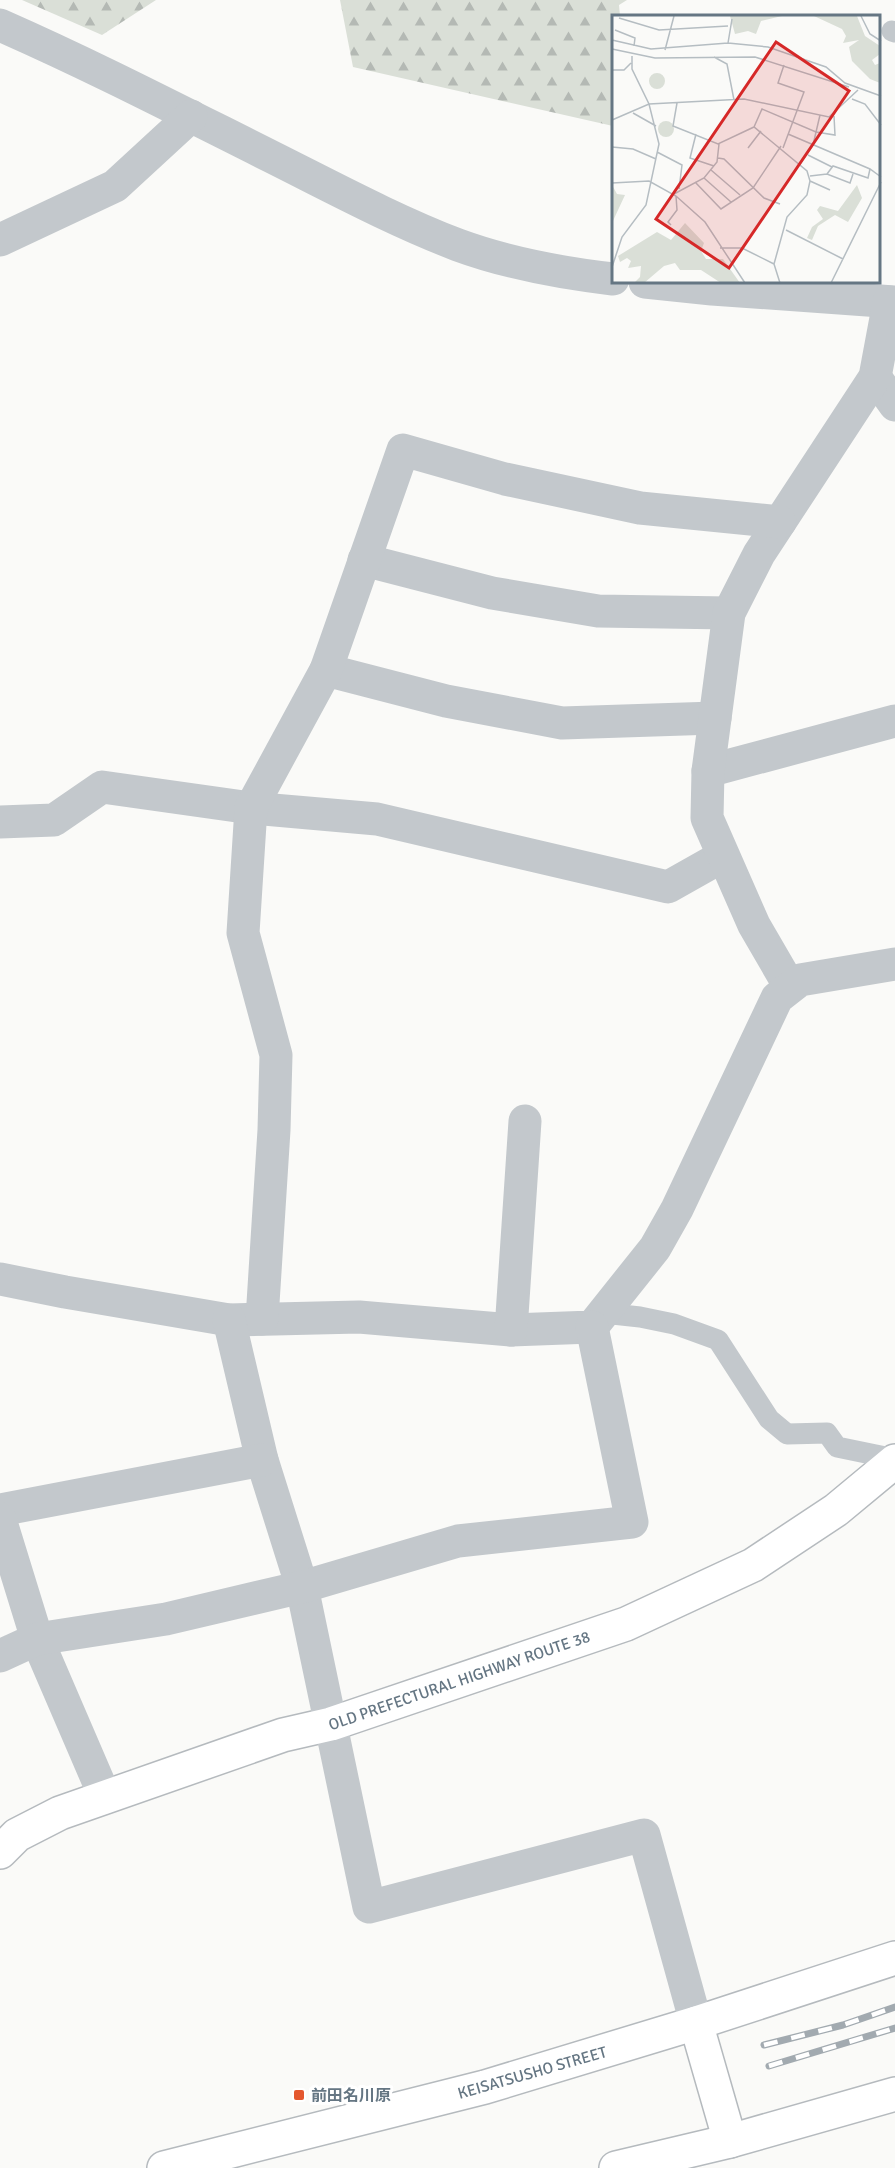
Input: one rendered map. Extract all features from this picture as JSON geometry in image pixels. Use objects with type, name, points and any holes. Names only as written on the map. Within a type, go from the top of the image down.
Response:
[{"type":"main road","name":"OLD PREFECTURAL HIGHWAY ROUTE 38","points":[[0,1852],[17,1835],[60,1813],[283,1735],[331,1724],[626,1624],[753,1565],[836,1510],[895,1460]]},
{"type":"main road","name":"KEISATSUSHO STREET","points":[[165,2168],[485,2087],[696,2023],[895,1958]]},
{"type":"main road","points":[[696,2023],[730,2141]]},
{"type":"main road","points":[[616,2168],[730,2141],[895,2094]]},
{"type":"street","points":[[0,25],[191,116],[393,218],[460,246],[519,263],[583,276],[612,279]]},
{"type":"street","points":[[0,240],[115,186],[191,116]]},
{"type":"street","points":[[678,284],[874,296],[875,377],[759,554],[729,613],[708,771],[707,819],[754,925],[790,987]]},
{"type":"street","points":[[875,377],[895,405]]},
{"type":"street","points":[[262,1319],[274,1130],[276,1055],[243,933],[251,808],[326,670],[403,450],[505,479],[640,508],[780,522]]},
{"type":"street","points":[[364,560],[492,593],[598,611],[729,613]]},
{"type":"street","points":[[326,670],[446,701],[562,723],[715,718]]},
{"type":"street","points":[[708,771],[895,722]]},
{"type":"street","points":[[0,822],[54,820],[102,787],[251,808],[377,819],[668,887],[723,856]]},
{"type":"street","points":[[0,1278],[64,1292],[229,1320],[358,1317],[511,1330],[598,1320],[655,1248],[677,1209],[777,998],[800,980],[895,964]]},
{"type":"street","points":[[511,1330],[525,1121]]},
{"type":"street","points":[[229,1320],[262,1460],[302,1587],[369,1907],[644,1835],[696,2023]]},
{"type":"street","points":[[0,1656],[37,1639],[166,1619],[302,1587],[458,1541],[632,1522],[598,1320]]},
{"type":"street","points":[[0,1510],[262,1460]]},
{"type":"street","points":[[0,1519],[37,1639],[105,1797]]},
{"type":"lane","points":[[598,1320],[640,1317],[674,1324],[718,1340],[769,1419],[787,1434],[827,1432],[837,1447],[895,1460]]},
{"type":"green space","points":[[22,0],[156,0],[102,35]]},
{"type":"green space","points":[[340,0],[627,0],[619,5],[620,15],[612,15],[612,126],[353,67]]},
{"type":"railway","points":[[764,2045],[843,2025],[895,2007]]},
{"type":"railway","points":[[769,2066],[895,2028]]},
{"type":"place","name":"前田名川原","points":[[299,2095]]}]
